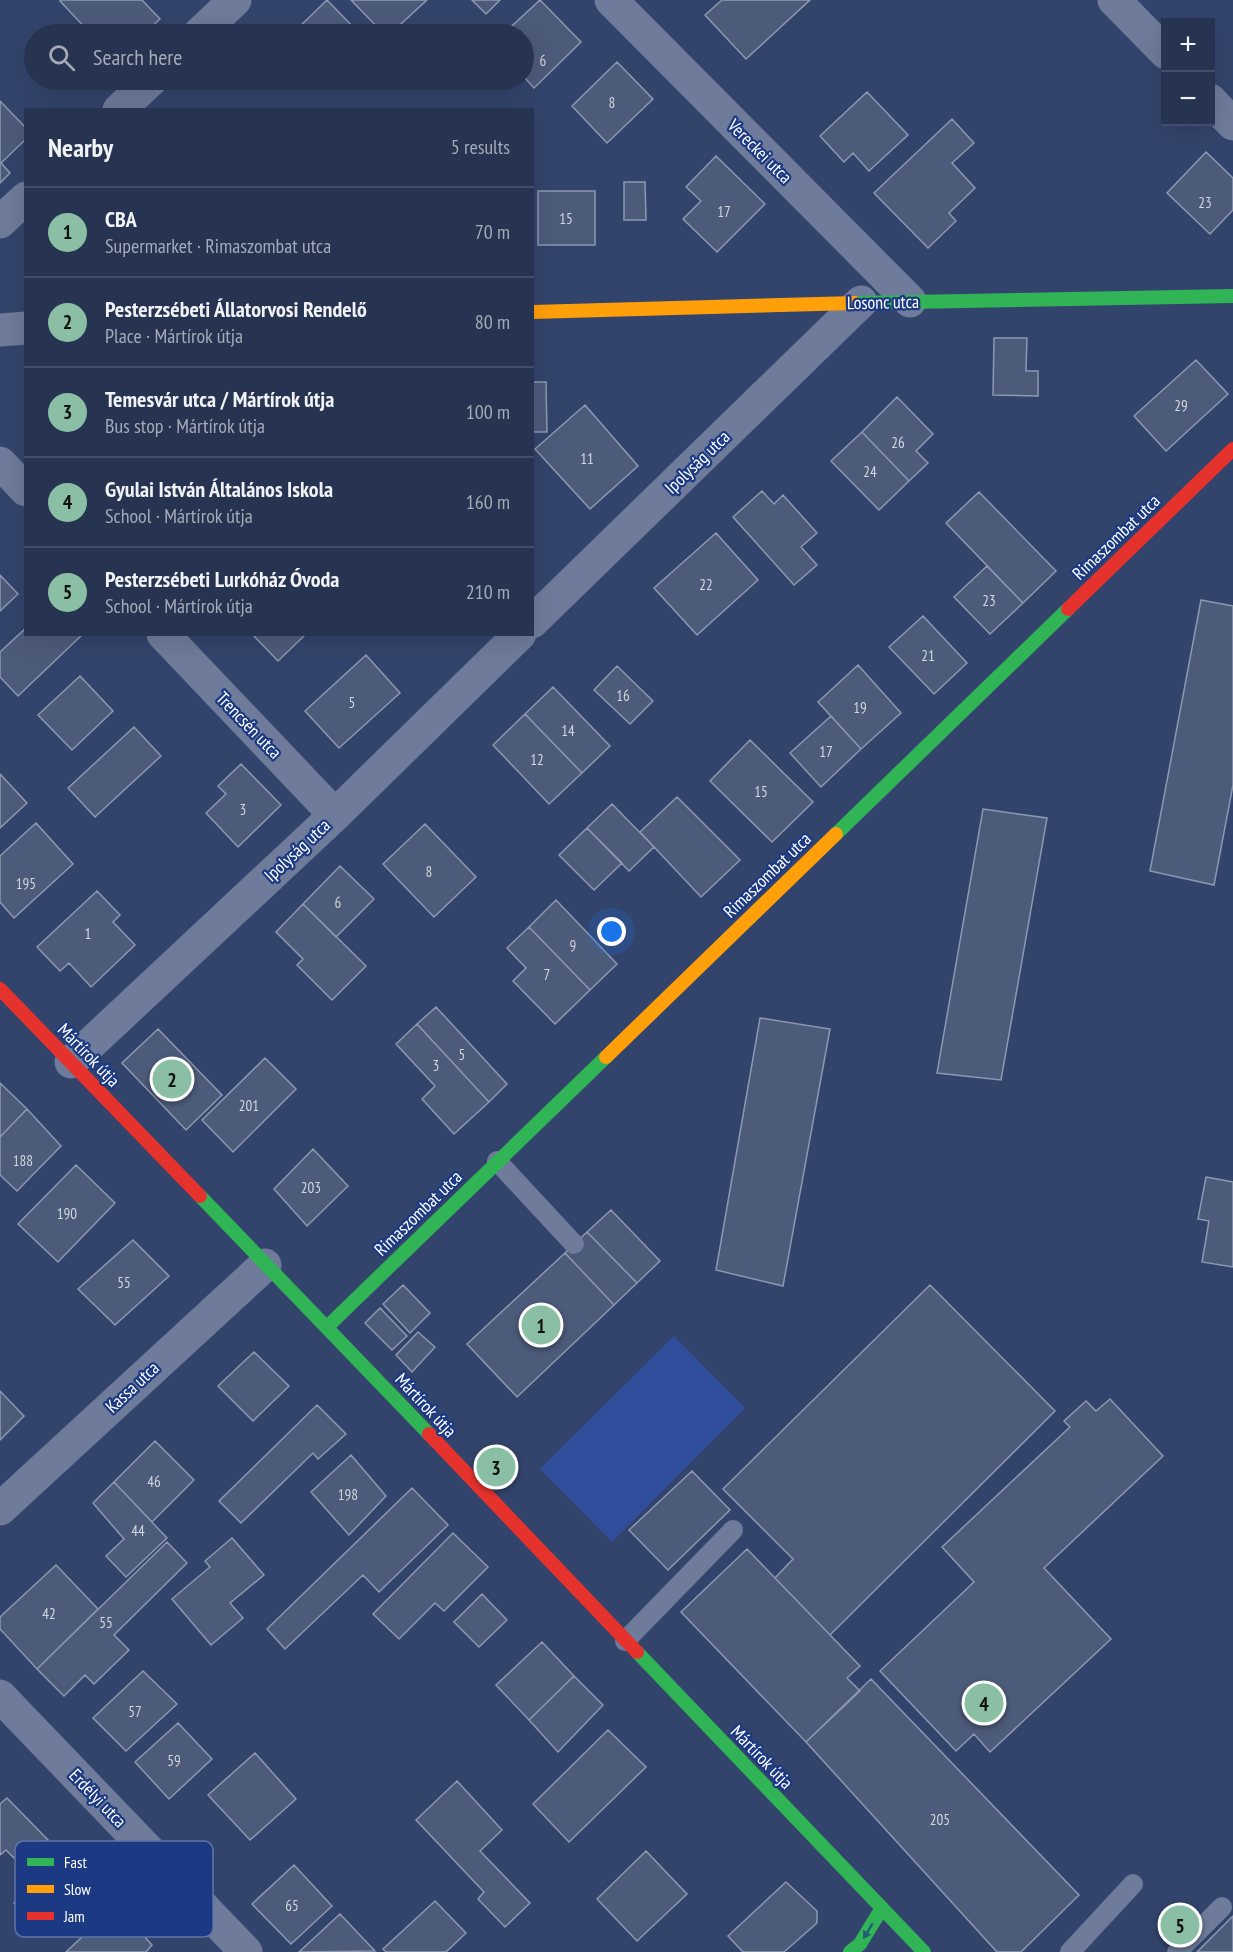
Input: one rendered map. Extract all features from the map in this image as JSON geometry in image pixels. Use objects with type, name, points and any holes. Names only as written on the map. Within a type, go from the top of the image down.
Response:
[{"type":"street","points":[[210,24],[235,0]]},
{"type":"street","name":"Vereckei utca","points":[[611,0],[910,301]]},
{"type":"street","points":[[1114,0],[1161,48]]},
{"type":"street","points":[[121,108],[140,90]]},
{"type":"street","points":[[1215,105],[1233,124]]},
{"type":"street","points":[[0,222],[24,200]]},
{"type":"street","name":"Losonc utca","points":[[534,312],[861,302],[1233,296]]},
{"type":"street","name":"Ipolyság utca","points":[[534,620],[861,302]]},
{"type":"street","name":"Rimaszombat utca","points":[[327,1327],[1233,449]]},
{"type":"street","points":[[0,463],[24,488]]},
{"type":"street","name":"Trencsén utca","points":[[165,636],[334,815]]},
{"type":"street","name":"Ipolyság utca","points":[[71,1062],[334,815],[518,636]]},
{"type":"street","name":"Mártírok útja","points":[[0,989],[327,1327],[924,1952]]},
{"type":"street","name":"Kassa utca","points":[[0,1509],[265,1265]]},
{"type":"street","name":"Erdélyi utca","points":[[0,1696],[139,1841]]},
{"type":"street","points":[[850,1952],[860,1944],[882,1908]]},
{"type":"street","name":"Erdélyi utca","points":[[213,1918],[246,1952]]},
{"type":"lane","points":[[498,1161],[574,1244]]},
{"type":"lane","points":[[625,1641],[734,1530]]},
{"type":"lane","points":[[1070,1952],[1133,1884]]},
{"type":"lane","points":[[1177,1952],[1222,1907]]},
{"type":"shaded area","points":[[674,1336],[745,1408],[612,1542],[540,1469]]},
{"type":"building","points":[[142,0],[160,19],[154,24],[82,24],[60,1]]},
{"type":"building","points":[[327,0],[350,24],[302,24]]},
{"type":"building","points":[[351,0],[427,0],[401,24],[374,24]]},
{"type":"building","points":[[472,0],[500,0],[486,14]]},
{"type":"building","points":[[540,0],[581,42],[534,88],[534,24],[514,24]]},
{"type":"building","points":[[722,0],[810,0],[746,59],[705,15]]},
{"type":"building","points":[[617,62],[653,99],[607,143],[572,106]]},
{"type":"building","points":[[867,92],[908,135],[869,171],[853,153],[844,162],[820,136]]},
{"type":"building","points":[[0,101],[24,126],[24,141],[1,163],[10,173],[0,183]]},
{"type":"building","points":[[952,119],[974,143],[952,163],[975,188],[949,213],[956,221],[928,248],[874,193]]},
{"type":"building","points":[[1206,152],[1233,178],[1233,210],[1210,234],[1167,193]]},
{"type":"building","points":[[716,156],[765,204],[717,252],[683,219],[701,201],[686,187]]},
{"type":"building","points":[[624,182],[645,182],[646,220],[624,220]]},
{"type":"building","points":[[538,191],[595,191],[595,245],[538,245]]},
{"type":"building","points":[[994,338],[1027,338],[1026,371],[1038,371],[1038,396],[993,395]]},
{"type":"building","points":[[1196,360],[1228,394],[1166,451],[1134,416]]},
{"type":"building","points":[[534,382],[546,382],[547,432],[534,432]]},
{"type":"building","points":[[897,397],[933,434],[916,451],[928,463],[909,481],[862,432]]},
{"type":"building","points":[[585,405],[638,466],[590,509],[535,449]]},
{"type":"building","points":[[862,432],[909,481],[879,510],[831,461]]},
{"type":"building","points":[[762,491],[774,504],[783,495],[817,533],[801,547],[817,565],[794,585],[733,517]]},
{"type":"building","points":[[979,492],[1056,571],[1023,603],[946,523]]},
{"type":"building","points":[[716,533],[758,580],[697,635],[654,588]]},
{"type":"building","points":[[987,566],[1023,603],[990,634],[954,597]]},
{"type":"building","points":[[0,575],[18,594],[0,611]]},
{"type":"building","points":[[1201,600],[1233,606],[1233,785],[1214,885],[1150,871]]},
{"type":"building","points":[[923,616],[967,663],[934,694],[889,647]]},
{"type":"building","points":[[24,630],[24,636],[81,636],[18,696],[0,677],[0,652]]},
{"type":"building","points":[[254,636],[304,636],[278,661]]},
{"type":"building","points":[[366,655],[400,693],[339,748],[305,711]]},
{"type":"building","points":[[858,665],[901,713],[861,749],[818,702]]},
{"type":"building","points":[[617,666],[653,701],[630,724],[594,690]]},
{"type":"building","points":[[80,676],[113,711],[72,750],[38,715]]},
{"type":"building","points":[[553,687],[610,746],[582,773],[525,714]]},
{"type":"building","points":[[525,714],[582,773],[549,804],[493,745]]},
{"type":"building","points":[[831,716],[861,749],[821,787],[790,753]]},
{"type":"building","points":[[134,727],[161,756],[95,817],[68,788]]},
{"type":"building","points":[[750,740],[813,802],[772,842],[710,781]]},
{"type":"building","points":[[241,764],[281,805],[238,847],[206,813],[226,794],[218,786]]},
{"type":"building","points":[[0,774],[27,803],[0,828]]},
{"type":"building","points":[[677,797],[740,860],[701,897],[640,832]]},
{"type":"building","points":[[612,804],[654,847],[629,871],[587,828]]},
{"type":"building","points":[[983,809],[1047,818],[1001,1080],[937,1073]]},
{"type":"building","points":[[36,823],[73,864],[14,918],[0,902],[0,856]]},
{"type":"building","points":[[425,824],[476,877],[434,917],[383,864]]},
{"type":"building","points":[[587,828],[622,863],[594,890],[559,855]]},
{"type":"building","points":[[340,866],[374,899],[336,937],[303,904]]},
{"type":"building","points":[[97,891],[120,915],[113,922],[135,945],[91,987],[69,963],[60,971],[37,947]]},
{"type":"building","points":[[556,900],[617,964],[590,990],[529,927]]},
{"type":"building","points":[[303,904],[366,966],[332,1000],[297,965],[303,959],[276,932]]},
{"type":"building","points":[[529,927],[590,990],[555,1024],[513,981],[526,968],[507,948]]},
{"type":"building","points":[[436,1007],[507,1084],[489,1102],[417,1024]]},
{"type":"building","points":[[760,1018],[830,1029],[783,1286],[716,1270]]},
{"type":"building","points":[[417,1024],[489,1102],[454,1134],[422,1099],[435,1086],[396,1044]]},
{"type":"building","points":[[158,1029],[222,1095],[186,1130],[122,1063]]},
{"type":"building","points":[[265,1058],[296,1089],[233,1152],[202,1120]]},
{"type":"building","points":[[0,1083],[27,1109],[0,1137]]},
{"type":"building","points":[[27,1109],[61,1146],[17,1191],[0,1175],[0,1137]]},
{"type":"building","points":[[313,1149],[348,1186],[307,1226],[274,1189]]},
{"type":"building","points":[[76,1165],[115,1203],[58,1262],[18,1224]]},
{"type":"building","points":[[1206,1177],[1233,1182],[1233,1267],[1202,1262],[1209,1221],[1198,1219]]},
{"type":"building","points":[[611,1210],[660,1261],[637,1283],[587,1232]]},
{"type":"building","points":[[587,1232],[637,1283],[614,1305],[565,1253]]},
{"type":"building","points":[[133,1240],[169,1276],[115,1325],[78,1289]]},
{"type":"building","points":[[565,1253],[614,1305],[517,1397],[467,1344]]},
{"type":"building","points":[[403,1285],[430,1313],[410,1333],[383,1304]]},
{"type":"building","points":[[930,1285],[1055,1411],[830,1635],[775,1578],[793,1559],[723,1489]]},
{"type":"building","points":[[380,1308],[407,1336],[392,1350],[365,1323]]},
{"type":"building","points":[[418,1332],[435,1347],[412,1372],[396,1355]]},
{"type":"building","points":[[254,1352],[289,1386],[253,1421],[218,1386]]},
{"type":"building","points":[[0,1391],[24,1416],[0,1440]]},
{"type":"building","points":[[1110,1399],[1163,1456],[1044,1568],[1111,1639],[990,1752],[974,1734],[956,1751],[880,1671],[974,1582],[942,1547],[1070,1427],[1064,1421],[1086,1401],[1096,1411]]},
{"type":"building","points":[[317,1405],[346,1434],[318,1459],[313,1453],[241,1523],[219,1501]]},
{"type":"building","points":[[155,1441],[194,1480],[152,1522],[114,1482]]},
{"type":"building","points":[[351,1455],[386,1496],[349,1535],[311,1492]]},
{"type":"building","points":[[692,1471],[730,1510],[668,1570],[629,1530]]},
{"type":"building","points":[[114,1482],[167,1538],[126,1577],[106,1556],[124,1539],[93,1503]]},
{"type":"building","points":[[412,1488],[448,1525],[379,1592],[363,1575],[285,1649],[267,1629]]},
{"type":"building","points":[[453,1533],[488,1567],[444,1611],[435,1603],[399,1639],[373,1614]]},
{"type":"building","points":[[232,1538],[264,1575],[230,1603],[243,1618],[211,1645],[172,1599],[210,1567],[205,1561]]},
{"type":"building","points":[[167,1542],[187,1563],[114,1635],[129,1650],[94,1684],[85,1675],[64,1696],[37,1669]]},
{"type":"building","points":[[747,1549],[860,1666],[847,1678],[860,1691],[806,1742],[681,1612]]},
{"type":"building","points":[[56,1565],[98,1609],[37,1669],[0,1629],[0,1617]]},
{"type":"building","points":[[482,1594],[507,1620],[479,1647],[454,1622]]},
{"type":"building","points":[[542,1642],[574,1676],[529,1720],[496,1685]]},
{"type":"building","points":[[143,1671],[177,1704],[126,1751],[93,1718]]},
{"type":"building","points":[[574,1676],[603,1705],[558,1752],[529,1720]]},
{"type":"building","points":[[871,1679],[1079,1895],[1021,1952],[997,1952],[806,1742]]},
{"type":"building","points":[[178,1723],[212,1759],[169,1799],[135,1762]]},
{"type":"building","points":[[608,1730],[646,1767],[569,1842],[533,1804]]},
{"type":"building","points":[[255,1753],[296,1799],[250,1840],[208,1795]]},
{"type":"building","points":[[457,1781],[502,1830],[480,1851],[530,1903],[505,1927],[478,1899],[484,1892],[416,1820]]},
{"type":"building","points":[[7,1798],[48,1840],[15,1841],[15,1859],[6,1850],[0,1855],[0,1804]]},
{"type":"building","points":[[646,1851],[687,1894],[637,1941],[597,1899]]},
{"type":"building","points":[[294,1865],[332,1906],[291,1944],[252,1904]]},
{"type":"building","points":[[786,1882],[817,1911],[817,1923],[784,1952],[743,1952],[728,1936]]},
{"type":"building","points":[[435,1901],[466,1933],[446,1952],[386,1952],[383,1949]]},
{"type":"building","points":[[340,1914],[375,1951],[299,1952]]},
{"type":"building","points":[[1233,1916],[1233,1952],[1197,1952]]},
{"type":"building","points":[[82,1937],[145,1937],[152,1945],[146,1952],[66,1952]]},
{"type":"traffic: fast","points":[[855,303],[1233,296]]},
{"type":"traffic: fast","points":[[836,834],[1068,609]]},
{"type":"traffic: fast","points":[[327,1327],[606,1057]]},
{"type":"traffic: fast","points":[[200,1196],[429,1434]]},
{"type":"traffic: fast","points":[[637,1652],[924,1952]]},
{"type":"traffic: fast","points":[[850,1952],[860,1944],[882,1908]]},
{"type":"traffic: slow","points":[[534,312],[855,303]]},
{"type":"traffic: slow","points":[[606,1057],[836,834]]},
{"type":"traffic: jam","points":[[1068,609],[1233,449]]},
{"type":"traffic: jam","points":[[0,989],[200,1196]]},
{"type":"traffic: jam","points":[[429,1434],[637,1652]]},
{"type":"place","name":"Pesterzsébeti Állatorvosi Rendelő","points":[[172,1079]]},
{"type":"place","name":"CBA","points":[[541,1325]]},
{"type":"place","name":"Temesvár utca / Mártírok útja","points":[[496,1467]]},
{"type":"place","name":"Gyulai István Általános Iskola","points":[[984,1703]]},
{"type":"place","name":"Pesterzsébeti Lurkóház Óvoda","points":[[1180,1925]]}]
